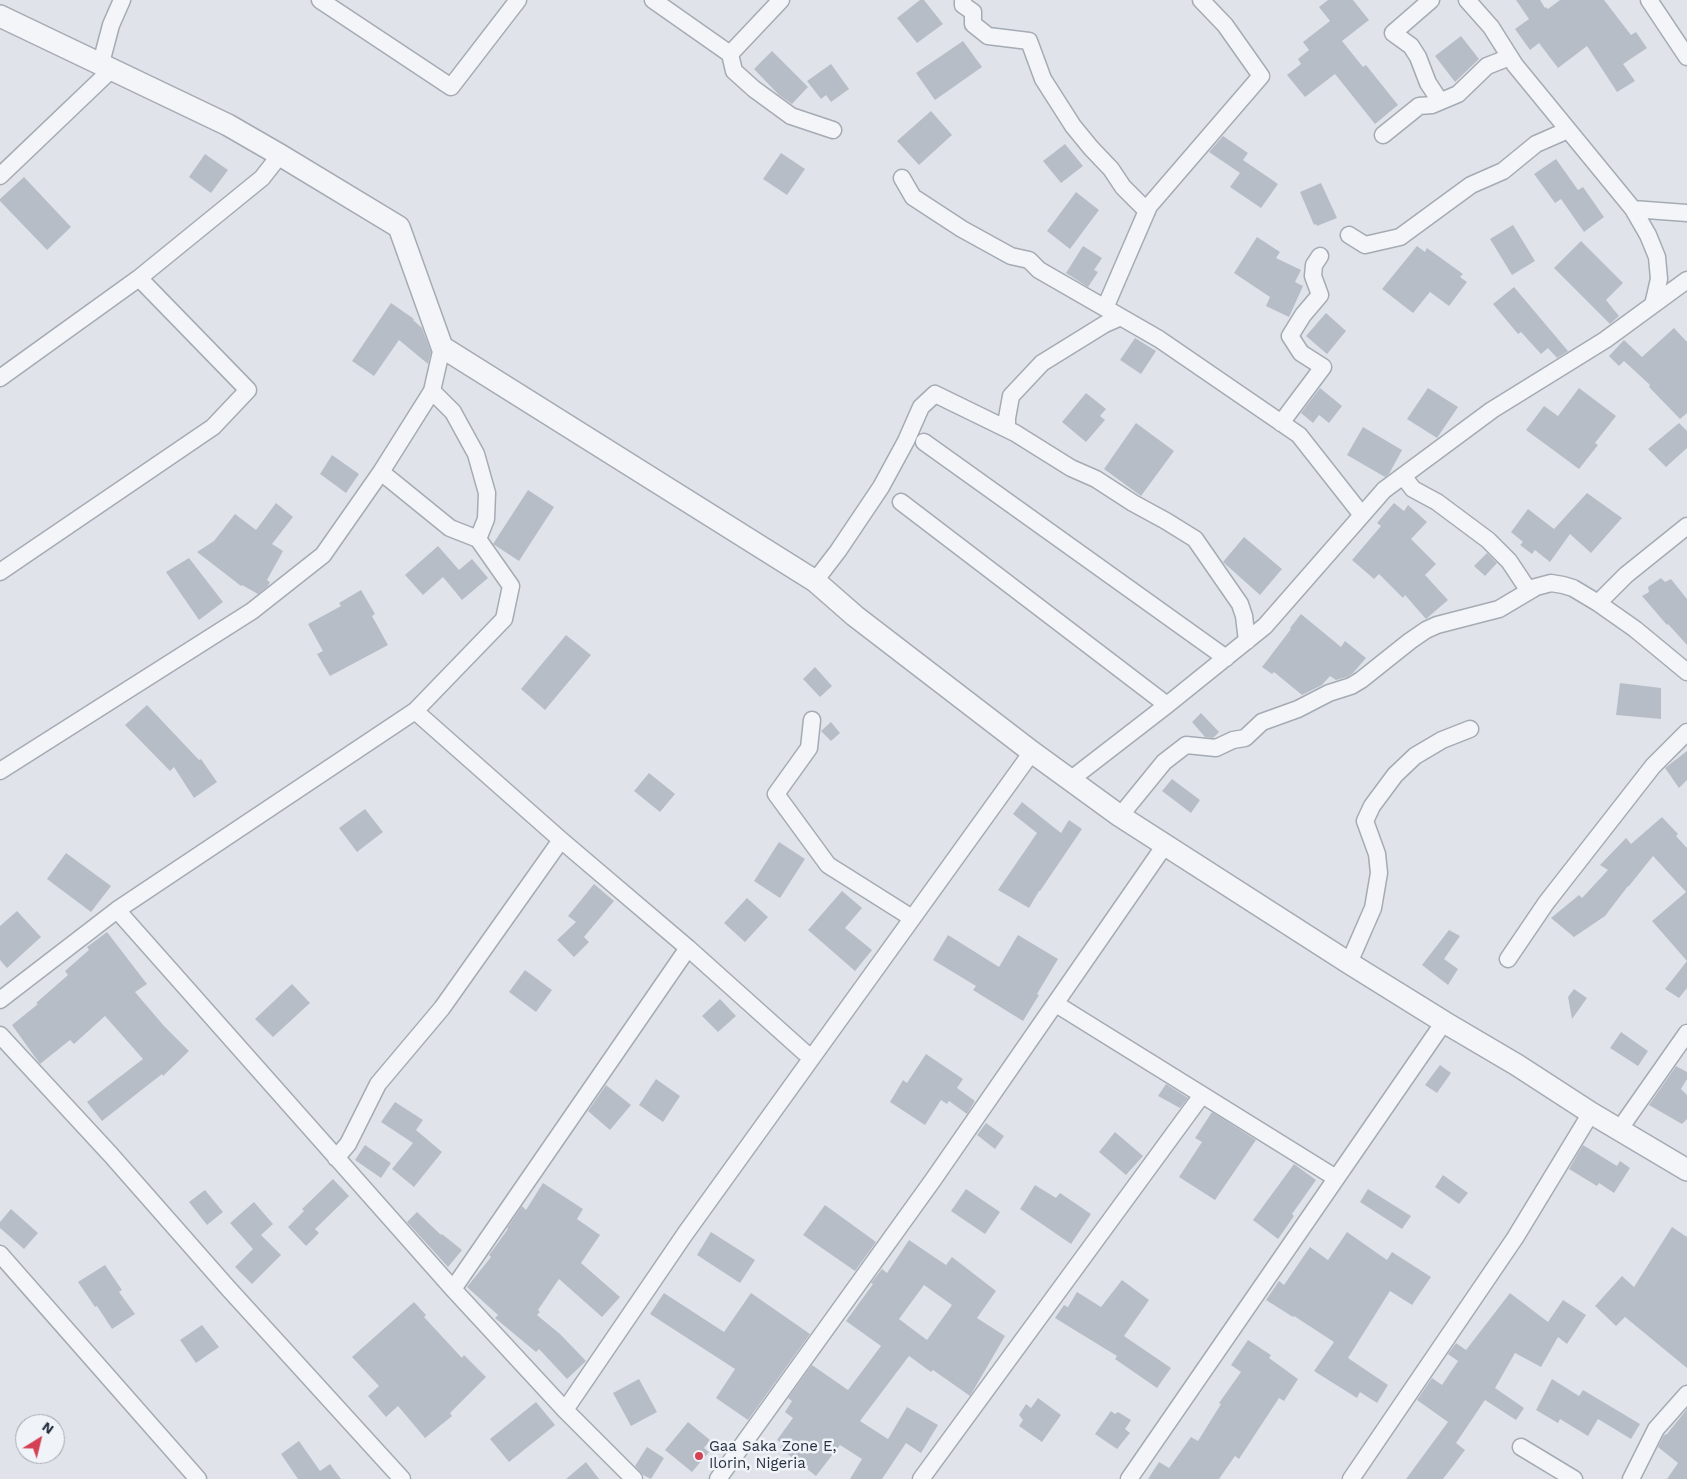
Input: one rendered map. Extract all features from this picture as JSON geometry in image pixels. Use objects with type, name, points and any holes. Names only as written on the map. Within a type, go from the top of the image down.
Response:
[{"type":"street","points":[[0,176],[106,66],[111,25],[122,0]]},
{"type":"street","points":[[320,0],[451,87],[518,0]]},
{"type":"street","points":[[653,0],[730,54],[734,71],[754,89],[791,116],[833,130]]},
{"type":"street","points":[[730,54],[781,0]]},
{"type":"street","points":[[963,0],[963,5],[973,12],[973,24],[988,36],[1029,41],[1043,79],[1073,126],[1111,169],[1123,187],[1147,211]]},
{"type":"street","points":[[1105,308],[1149,206],[1261,76],[1225,25],[1201,0]]},
{"type":"street","points":[[1431,0],[1393,32],[1411,46],[1418,57],[1428,83],[1440,102]]},
{"type":"street","points":[[1467,0],[1491,27],[1515,65],[1633,209],[1648,235],[1657,257],[1660,280],[1653,305]]},
{"type":"street","points":[[1649,0],[1687,57]]},
{"type":"street","points":[[0,16],[228,125],[399,227],[442,347],[432,390],[382,472],[323,555],[252,611],[0,771]]},
{"type":"street","points":[[1383,135],[1419,106],[1432,105],[1458,94],[1486,66],[1510,57]]},
{"type":"street","points":[[1349,235],[1365,245],[1400,237],[1470,185],[1503,171],[1536,144],[1568,130]]},
{"type":"street","points":[[0,378],[139,278],[262,178],[280,155]]},
{"type":"street","points":[[902,178],[914,197],[962,229],[1011,256],[1029,260],[1039,270],[1159,339],[1299,435],[1362,515]]},
{"type":"street","points":[[1633,209],[1687,213]]},
{"type":"street","points":[[1281,423],[1323,366],[1301,353],[1290,336],[1303,315],[1320,295],[1313,276],[1314,265],[1320,256]]},
{"type":"street","points":[[0,572],[213,427],[248,390],[139,278]]},
{"type":"street","points":[[1070,780],[1265,626],[1384,490],[1492,410],[1605,340],[1687,280]]},
{"type":"street","points":[[1007,429],[1011,396],[1042,363],[1105,324],[1120,317]]},
{"type":"street","points":[[442,347],[815,581],[855,616],[1032,752],[1120,816],[1349,963],[1517,1065],[1591,1113],[1687,1170]]},
{"type":"street","points":[[432,390],[453,412],[476,454],[487,493],[486,519],[478,540]]},
{"type":"street","points":[[815,581],[838,551],[880,487],[906,441],[921,407],[935,394],[1007,429],[1071,468],[1096,479],[1134,504],[1195,539],[1240,604],[1244,616],[1247,641]]},
{"type":"street","points":[[924,442],[1226,658]]},
{"type":"street","points":[[0,1000],[117,910],[414,711],[504,619],[511,586],[478,540],[450,528],[382,472]]},
{"type":"street","points":[[1403,476],[1413,490],[1437,502],[1488,540],[1509,560],[1529,591]]},
{"type":"street","points":[[901,502],[1167,705]]},
{"type":"street","points":[[1598,602],[1626,575],[1687,526]]},
{"type":"street","points":[[1120,816],[1164,762],[1186,745],[1216,748],[1233,740],[1245,738],[1262,722],[1351,686],[1410,640],[1426,630],[1437,625],[1498,609],[1536,587],[1551,583],[1563,584],[1573,588],[1598,602],[1687,672]]},
{"type":"street","points":[[414,711],[560,840],[688,948],[812,1057]]},
{"type":"street","points":[[812,720],[810,748],[776,794],[828,865],[912,918]]},
{"type":"street","points":[[1349,963],[1373,908],[1379,873],[1377,854],[1365,821],[1372,806],[1395,774],[1415,756],[1442,740],[1470,729]]},
{"type":"street","points":[[1508,959],[1546,903],[1652,766],[1687,732]]},
{"type":"street","points":[[565,1410],[685,1234],[1032,752]]},
{"type":"street","points":[[336,1158],[348,1144],[378,1084],[442,1008],[560,840]]},
{"type":"street","points":[[718,1479],[933,1180],[1165,845]]},
{"type":"street","points":[[117,910],[453,1289],[565,1410],[634,1479]]},
{"type":"street","points":[[453,1289],[688,948]]},
{"type":"street","points":[[1056,1004],[1336,1178]]},
{"type":"street","points":[[1129,1479],[1444,1022]]},
{"type":"street","points":[[1620,1130],[1687,1033]]},
{"type":"street","points":[[0,1035],[402,1479]]},
{"type":"street","points":[[921,1479],[1202,1095]]},
{"type":"street","points":[[1351,1479],[1515,1238],[1591,1113]]},
{"type":"street","points":[[0,1254],[198,1479]]},
{"type":"street","points":[[1631,1479],[1656,1429],[1687,1394]]},
{"type":"street","points":[[1521,1447],[1574,1479]]},
{"type":"building","points":[[920,0],[924,0],[943,24],[917,43],[897,18]]},
{"type":"building","points":[[1328,0],[1353,0],[1369,20],[1342,41],[1363,67],[1366,65],[1398,105],[1375,124],[1335,74],[1305,97],[1287,75],[1301,64],[1298,59],[1309,50],[1303,42],[1330,21],[1319,7]]},
{"type":"building","points":[[1516,0],[1540,0],[1545,8],[1548,9],[1560,0],[1604,0],[1631,35],[1636,32],[1647,48],[1623,64],[1635,81],[1617,92],[1587,46],[1558,68],[1539,43],[1530,50],[1515,29],[1529,19]]},
{"type":"building","points":[[1461,36],[1479,59],[1455,82],[1435,56]]},
{"type":"building","points":[[963,41],[982,67],[935,100],[916,73]]},
{"type":"building","points":[[772,51],[808,87],[792,104],[779,95],[754,69]]},
{"type":"building","points":[[831,64],[849,89],[831,102],[826,95],[821,99],[807,81]]},
{"type":"building","points":[[931,111],[952,135],[919,165],[897,141]]},
{"type":"building","points":[[1223,136],[1248,153],[1243,160],[1278,184],[1261,208],[1230,187],[1240,173],[1209,152]]},
{"type":"building","points":[[1065,144],[1083,166],[1061,183],[1043,161]]},
{"type":"building","points":[[781,153],[805,169],[787,195],[763,179]]},
{"type":"building","points":[[205,154],[228,170],[211,193],[189,177]]},
{"type":"building","points":[[1556,159],[1578,190],[1583,187],[1604,217],[1584,232],[1561,199],[1555,203],[1534,174]]},
{"type":"building","points":[[24,177],[71,227],[47,250],[0,201]]},
{"type":"building","points":[[1321,183],[1337,218],[1317,226],[1316,224],[1314,225],[1300,192]]},
{"type":"building","points":[[1076,192],[1099,210],[1070,249],[1047,231]]},
{"type":"building","points":[[1513,225],[1535,261],[1512,275],[1490,239]]},
{"type":"building","points":[[1257,237],[1280,252],[1276,258],[1301,270],[1295,282],[1303,286],[1289,317],[1266,306],[1270,297],[1234,273]]},
{"type":"building","points":[[1581,241],[1623,283],[1606,300],[1619,316],[1610,324],[1554,268]]},
{"type":"building","points":[[1083,246],[1102,258],[1094,270],[1098,272],[1088,287],[1066,273]]},
{"type":"building","points":[[1417,246],[1425,252],[1427,248],[1463,274],[1460,277],[1467,282],[1449,306],[1430,292],[1413,313],[1382,289]]},
{"type":"building","points":[[1514,287],[1567,352],[1557,358],[1548,348],[1541,354],[1521,332],[1518,334],[1493,304]]},
{"type":"building","points":[[391,303],[414,319],[422,328],[431,352],[428,364],[399,340],[374,376],[352,361]]},
{"type":"building","points":[[1326,313],[1346,331],[1327,354],[1306,336]]},
{"type":"building","points":[[1674,328],[1687,342],[1687,413],[1680,419],[1649,387],[1650,385],[1624,361],[1619,366],[1609,356],[1624,340],[1642,357]]},
{"type":"building","points":[[1135,338],[1156,351],[1141,374],[1120,360]]},
{"type":"building","points":[[1320,388],[1342,406],[1329,423],[1319,415],[1313,423],[1301,413]]},
{"type":"building","points":[[1428,388],[1458,407],[1437,438],[1407,419]]},
{"type":"building","points":[[1579,388],[1616,416],[1595,443],[1598,445],[1579,469],[1526,430],[1544,406],[1558,416]]},
{"type":"building","points":[[1086,393],[1106,409],[1100,416],[1105,420],[1086,442],[1062,422]]},
{"type":"building","points":[[1136,423],[1174,451],[1141,496],[1104,469]]},
{"type":"building","points":[[1679,423],[1687,431],[1687,448],[1666,467],[1648,449]]},
{"type":"building","points":[[1363,427],[1402,450],[1389,474],[1385,477],[1347,455]]},
{"type":"building","points":[[332,455],[359,474],[346,493],[320,474]]},
{"type":"building","points":[[528,490],[554,507],[519,561],[493,544]]},
{"type":"building","points":[[1587,493],[1622,518],[1591,553],[1570,534],[1550,562],[1535,550],[1532,554],[1520,545],[1523,542],[1511,532],[1528,509],[1554,529]]},
{"type":"building","points":[[276,503],[293,517],[272,544],[283,551],[267,580],[270,582],[268,586],[258,594],[241,586],[197,552],[214,541],[235,514],[256,530]]},
{"type":"building","points":[[1394,503],[1404,511],[1408,505],[1427,522],[1411,539],[1436,564],[1425,575],[1448,600],[1426,619],[1405,595],[1403,598],[1379,574],[1374,579],[1352,560],[1381,526],[1377,523]]},
{"type":"building","points":[[1244,537],[1282,569],[1260,595],[1223,562]]},
{"type":"building","points":[[438,546],[459,570],[472,559],[488,578],[462,600],[443,577],[423,595],[405,575]]},
{"type":"building","points":[[1487,553],[1497,563],[1485,576],[1474,566]]},
{"type":"building","points":[[189,558],[223,602],[199,620],[166,572]]},
{"type":"building","points":[[1661,578],[1665,582],[1671,579],[1687,599],[1687,645],[1642,596],[1649,592],[1648,587]]},
{"type":"building","points":[[361,590],[375,614],[372,616],[388,645],[330,676],[317,654],[323,651],[308,624],[341,606],[339,603]]},
{"type":"building","points":[[1301,614],[1341,647],[1345,641],[1366,658],[1347,677],[1336,680],[1330,676],[1322,685],[1302,695],[1274,672],[1272,674],[1262,667]]},
{"type":"building","points":[[566,635],[591,655],[545,710],[521,689]]},
{"type":"building","points":[[815,667],[832,686],[820,697],[803,679]]},
{"type":"building","points":[[1620,683],[1661,688],[1661,719],[1616,715]]},
{"type":"building","points":[[147,705],[199,760],[201,759],[217,782],[194,798],[174,767],[170,771],[125,725]]},
{"type":"building","points":[[1201,713],[1219,732],[1213,738],[1205,737],[1192,722]]},
{"type":"building","points":[[831,722],[840,733],[831,741],[821,731]]},
{"type":"building","points":[[1687,751],[1687,780],[1679,788],[1665,768]]},
{"type":"building","points":[[649,773],[675,794],[660,812],[634,791]]},
{"type":"building","points":[[1172,779],[1200,800],[1191,813],[1162,791]]},
{"type":"building","points":[[1022,802],[1061,833],[1069,820],[1082,829],[1029,908],[998,890],[1037,833],[1013,814]]},
{"type":"building","points":[[365,809],[383,832],[357,852],[339,828]]},
{"type":"building","points":[[1662,817],[1678,834],[1676,836],[1687,848],[1687,961],[1652,921],[1686,892],[1653,856],[1605,916],[1574,937],[1551,918],[1579,895],[1582,898],[1608,870],[1600,865],[1626,838],[1631,844]]},
{"type":"building","points":[[779,842],[805,859],[780,898],[754,881]]},
{"type":"building","points":[[66,853],[111,886],[91,912],[47,879]]},
{"type":"building","points":[[594,884],[614,901],[584,937],[589,942],[574,957],[557,940],[576,922],[568,916]]},
{"type":"building","points":[[842,891],[862,908],[845,928],[872,950],[855,971],[808,930]]},
{"type":"building","points":[[747,898],[768,917],[745,942],[724,923]]},
{"type":"building","points":[[17,911],[41,937],[7,968],[0,960],[0,926]]},
{"type":"building","points":[[1449,930],[1460,936],[1444,959],[1458,969],[1448,985],[1422,965]]},
{"type":"building","points":[[107,932],[147,984],[135,992],[164,1026],[189,1051],[163,1076],[162,1074],[102,1121],[87,1102],[143,1059],[105,1016],[74,1044],[70,1040],[40,1064],[12,1025],[38,1004],[36,1003],[68,975],[65,971],[89,950],[87,947]]},
{"type":"building","points":[[948,935],[999,967],[1018,935],[1058,959],[1023,1021],[973,990],[976,986],[933,960]]},
{"type":"building","points":[[1687,961],[1687,988],[1679,998],[1665,989]]},
{"type":"building","points":[[525,970],[552,990],[536,1012],[509,992]]},
{"type":"building","points":[[292,984],[310,1003],[273,1037],[255,1019]]},
{"type":"building","points":[[1574,989],[1587,998],[1572,1019],[1568,997]]},
{"type":"building","points":[[720,999],[736,1016],[718,1032],[702,1016]]},
{"type":"building","points":[[1621,1032],[1648,1051],[1638,1066],[1610,1048]]},
{"type":"building","points":[[926,1054],[963,1079],[957,1088],[975,1101],[967,1114],[949,1101],[947,1104],[941,1100],[925,1125],[890,1102],[903,1080],[907,1083]]},
{"type":"building","points":[[1440,1065],[1451,1073],[1437,1093],[1425,1085]]},
{"type":"building","points":[[1676,1066],[1687,1072],[1687,1079],[1681,1089],[1687,1095],[1687,1119],[1682,1124],[1649,1105]]},
{"type":"building","points":[[656,1079],[680,1096],[663,1122],[639,1105]]},
{"type":"building","points":[[1166,1084],[1188,1098],[1180,1108],[1158,1096]]},
{"type":"building","points":[[606,1085],[631,1105],[610,1130],[588,1111]]},
{"type":"building","points":[[395,1102],[423,1120],[416,1130],[442,1152],[414,1187],[392,1169],[413,1143],[381,1122]]},
{"type":"building","points":[[1212,1112],[1256,1140],[1215,1200],[1179,1177],[1202,1142],[1195,1138]]},
{"type":"building","points":[[986,1123],[1004,1136],[995,1149],[977,1135]]},
{"type":"building","points":[[1115,1132],[1143,1156],[1126,1175],[1099,1152]]},
{"type":"building","points":[[365,1145],[391,1163],[381,1178],[355,1160]]},
{"type":"building","points":[[1583,1145],[1617,1166],[1620,1161],[1630,1168],[1614,1193],[1599,1183],[1597,1186],[1569,1169]]},
{"type":"building","points":[[1294,1164],[1316,1180],[1292,1214],[1294,1216],[1278,1239],[1253,1220]]},
{"type":"building","points":[[1443,1175],[1468,1193],[1459,1204],[1435,1187]]},
{"type":"building","points":[[333,1179],[349,1196],[315,1229],[319,1233],[306,1246],[288,1227],[304,1211],[302,1209]]},
{"type":"building","points":[[543,1183],[583,1209],[577,1219],[600,1235],[581,1263],[620,1297],[602,1317],[559,1279],[538,1310],[540,1312],[537,1315],[560,1334],[586,1361],[567,1379],[539,1349],[536,1352],[495,1318],[498,1315],[467,1287],[491,1257],[489,1255],[522,1206],[526,1210]]},
{"type":"building","points":[[1035,1185],[1056,1198],[1060,1193],[1091,1214],[1071,1244],[1020,1209]]},
{"type":"building","points":[[966,1189],[1000,1212],[985,1234],[951,1211]]},
{"type":"building","points":[[1368,1189],[1411,1216],[1402,1229],[1360,1202]]},
{"type":"building","points":[[205,1190],[223,1212],[207,1225],[189,1202]]},
{"type":"building","points":[[254,1202],[273,1224],[261,1235],[281,1255],[252,1284],[235,1267],[253,1249],[230,1223]]},
{"type":"building","points":[[825,1205],[876,1242],[855,1271],[803,1235]]},
{"type":"building","points":[[11,1209],[38,1233],[24,1249],[0,1228],[0,1222]]},
{"type":"building","points":[[417,1212],[441,1235],[462,1250],[448,1267],[407,1222]]},
{"type":"building","points":[[1672,1227],[1687,1237],[1687,1368],[1625,1317],[1616,1326],[1595,1306],[1622,1276],[1634,1287]]},
{"type":"building","points":[[711,1232],[755,1260],[740,1283],[697,1255]]},
{"type":"building","points":[[1347,1232],[1387,1260],[1392,1252],[1431,1277],[1412,1305],[1390,1291],[1348,1358],[1388,1385],[1377,1403],[1360,1392],[1357,1398],[1314,1371],[1334,1342],[1266,1300],[1279,1281],[1284,1285],[1310,1247],[1328,1260]]},
{"type":"building","points":[[909,1240],[946,1265],[952,1257],[996,1291],[977,1318],[1005,1336],[970,1396],[909,1356],[860,1421],[888,1439],[907,1407],[938,1425],[921,1453],[906,1443],[882,1479],[850,1479],[862,1459],[840,1445],[816,1476],[780,1448],[783,1444],[777,1440],[793,1418],[785,1412],[792,1401],[788,1398],[812,1365],[848,1390],[881,1346],[846,1321],[882,1269],[887,1273]],"holes":[[[924,1285],[952,1305],[927,1340],[899,1319]]]},
{"type":"building","points":[[105,1265],[122,1290],[119,1292],[135,1314],[112,1329],[78,1282]]},
{"type":"building","points":[[1122,1280],[1149,1300],[1124,1336],[1171,1368],[1157,1388],[1115,1359],[1117,1356],[1055,1318],[1064,1305],[1068,1307],[1077,1292],[1101,1307]]},
{"type":"building","points":[[664,1293],[724,1332],[751,1293],[810,1334],[748,1420],[716,1398],[735,1369],[650,1314]]},
{"type":"building","points":[[1510,1293],[1548,1322],[1563,1300],[1586,1315],[1567,1344],[1558,1337],[1541,1367],[1515,1353],[1495,1388],[1524,1408],[1516,1420],[1485,1400],[1456,1443],[1465,1450],[1443,1479],[1406,1479],[1448,1422],[1417,1400],[1432,1378],[1442,1385],[1458,1361],[1448,1354],[1456,1343],[1466,1350]]},
{"type":"building","points":[[414,1302],[426,1315],[424,1317],[462,1358],[464,1355],[486,1377],[450,1413],[452,1416],[425,1438],[398,1406],[386,1417],[368,1396],[379,1386],[352,1357]]},
{"type":"building","points":[[202,1325],[219,1347],[196,1363],[180,1340]]},
{"type":"building","points":[[1248,1340],[1271,1355],[1269,1358],[1298,1379],[1284,1401],[1279,1398],[1239,1459],[1235,1456],[1219,1479],[1148,1479],[1159,1462],[1169,1468],[1191,1437],[1198,1441],[1221,1404],[1219,1403],[1241,1372],[1231,1365]]},
{"type":"building","points":[[639,1379],[657,1412],[631,1426],[613,1393]]},
{"type":"building","points":[[1552,1379],[1579,1396],[1583,1390],[1640,1424],[1631,1439],[1598,1419],[1588,1436],[1560,1419],[1558,1423],[1536,1410]]},
{"type":"building","points":[[1038,1398],[1061,1415],[1042,1442],[1019,1426],[1023,1420],[1019,1415],[1026,1404],[1031,1408]]},
{"type":"building","points":[[536,1402],[555,1425],[509,1462],[490,1439]]},
{"type":"building","points":[[1687,1409],[1687,1479],[1667,1479],[1678,1463],[1658,1447],[1664,1435],[1667,1434]]},
{"type":"building","points":[[1111,1411],[1115,1414],[1118,1412],[1131,1420],[1125,1429],[1130,1433],[1117,1449],[1095,1434]]},
{"type":"building","points":[[688,1422],[710,1440],[704,1448],[709,1452],[692,1472],[665,1450]]},
{"type":"building","points":[[299,1441],[320,1471],[330,1464],[341,1479],[298,1479],[281,1454]]},
{"type":"building","points":[[647,1447],[664,1458],[651,1479],[643,1475],[635,1466]]},
{"type":"building","points":[[586,1462],[599,1479],[566,1479]]},
{"type":"place","name":"Gaa Saka Zone E, Ilorin, Nigeria","points":[[699,1456]]}]
